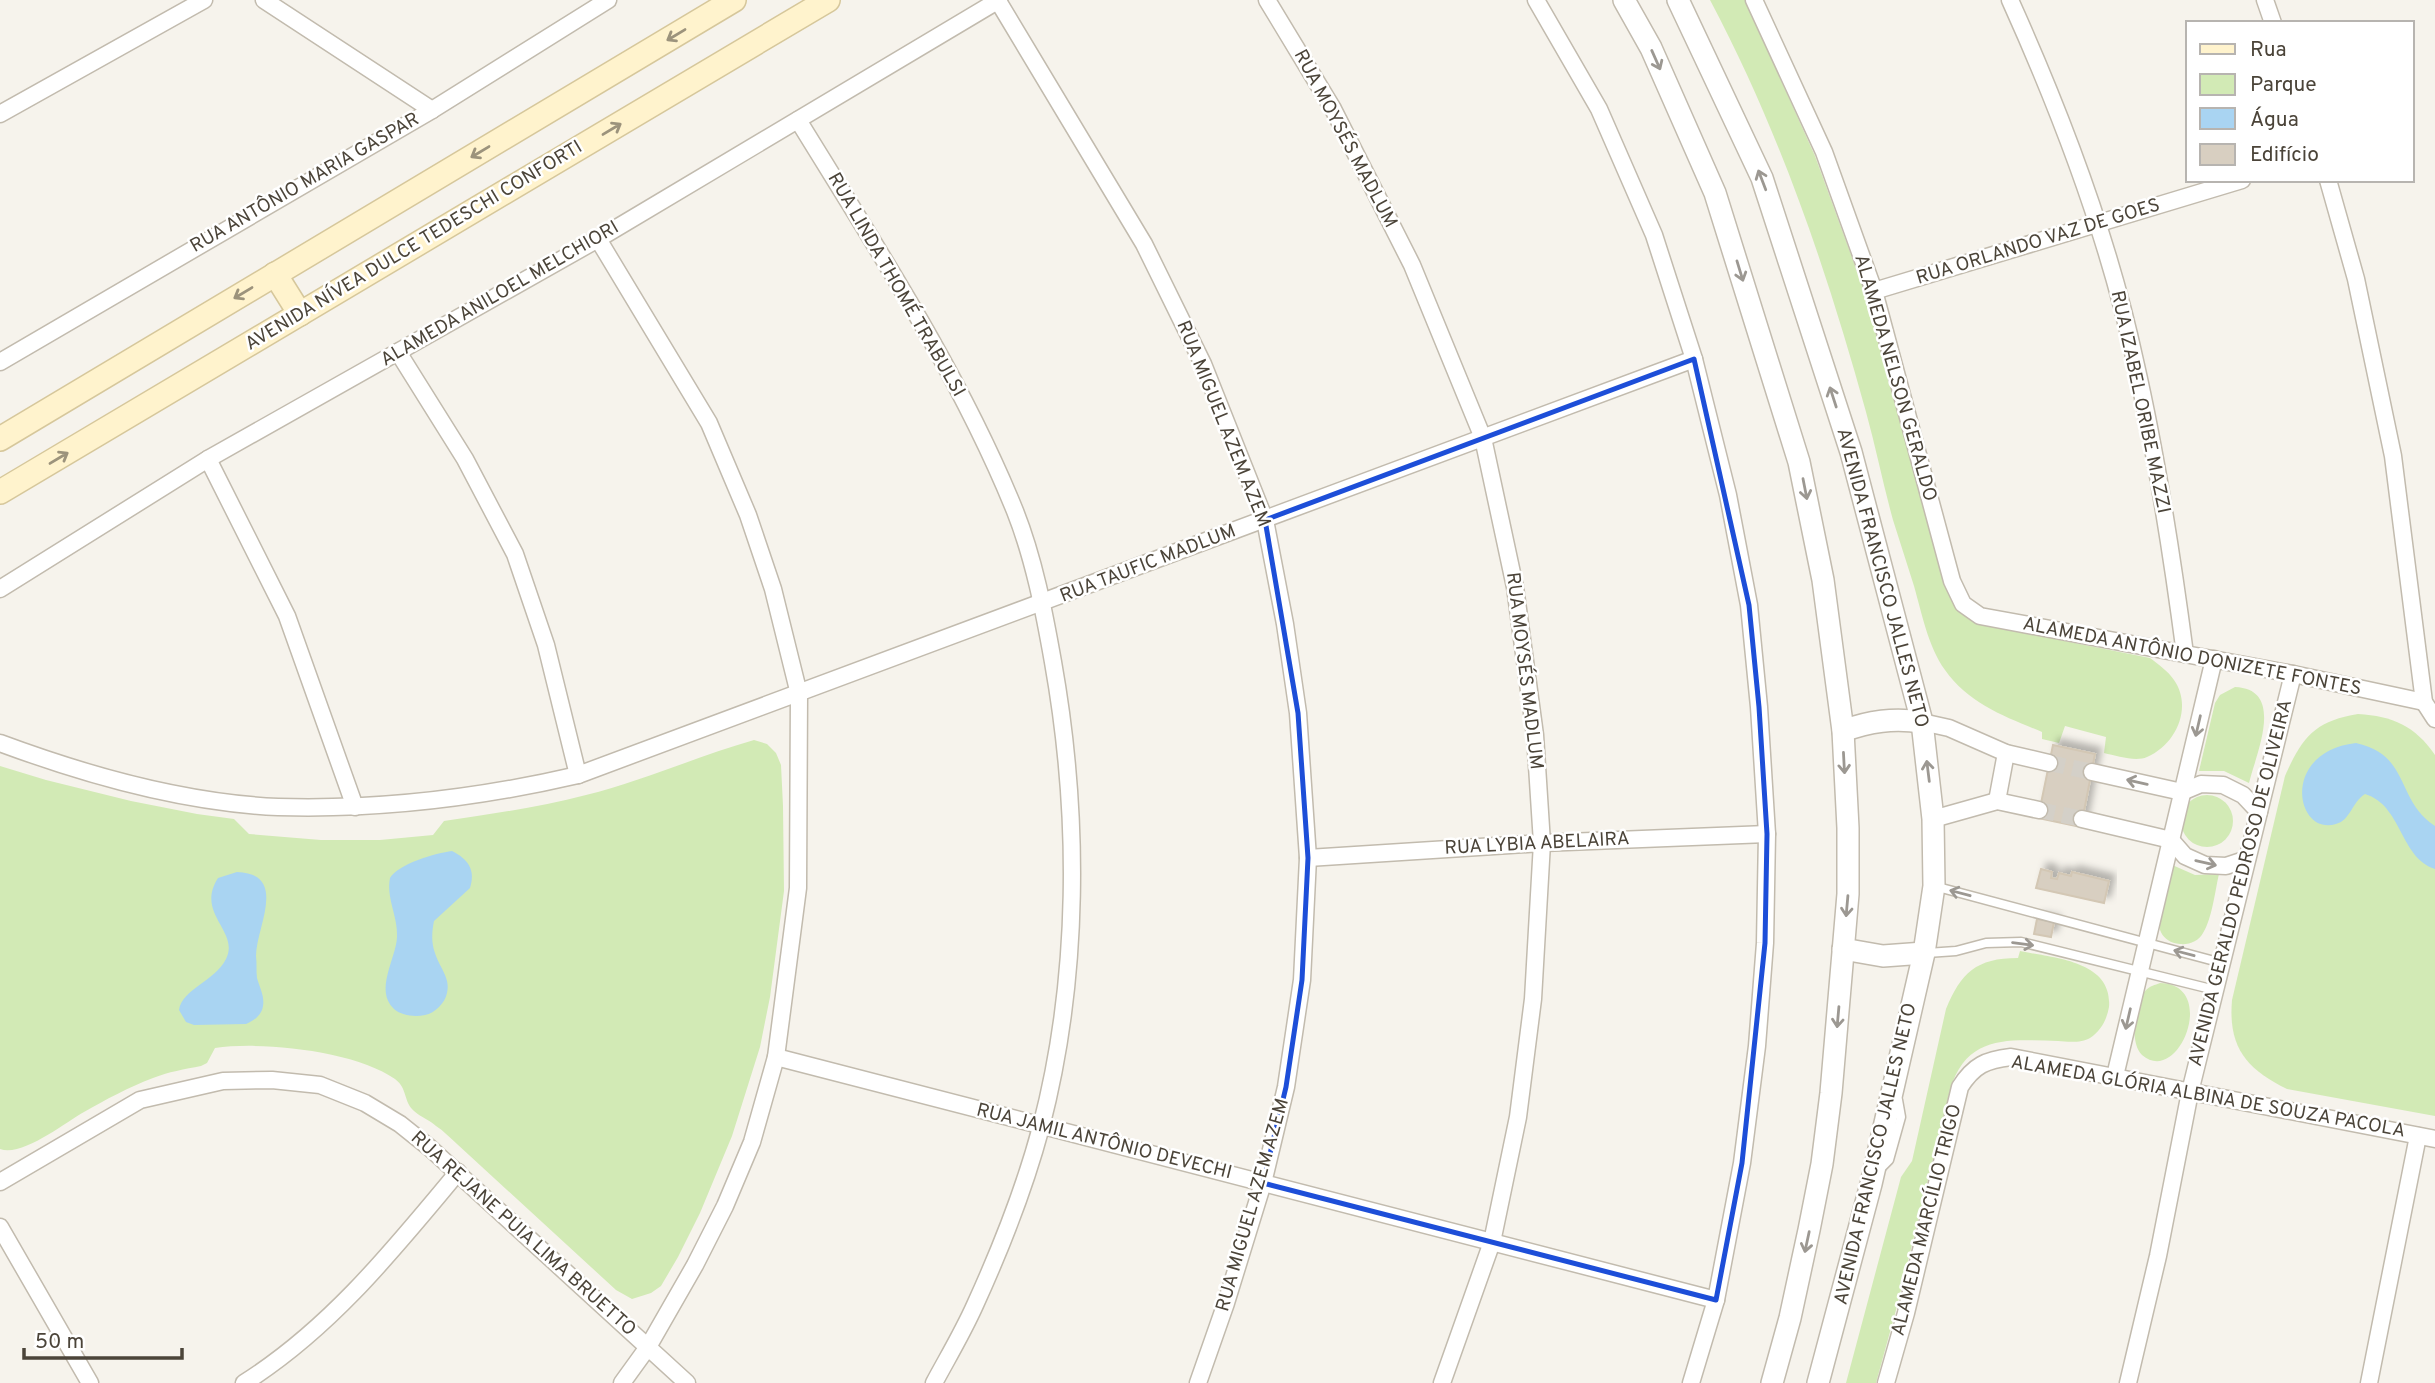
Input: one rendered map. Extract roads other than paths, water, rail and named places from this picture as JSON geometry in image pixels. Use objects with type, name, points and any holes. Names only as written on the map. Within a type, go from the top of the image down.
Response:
[{"type":"main road","points":[[0,439],[734,0]]},
{"type":"main road","name":"AVENIDA NÍVEA DULCE TEDESCHI CONFORTI","points":[[0,492],[828,0]]},
{"type":"main road","points":[[275,274],[300,314]]},
{"type":"street","points":[[0,114],[204,0]]},
{"type":"street","points":[[264,0],[432,110]]},
{"type":"street","name":"RUA ANTÔNIO MARIA GASPAR","points":[[0,362],[432,110],[608,0]]},
{"type":"street","name":"ALAMEDA ANILOEL MELCHIORI","points":[[0,589],[208,459],[598,239],[999,0]]},
{"type":"street","name":"RUA MIGUEL AZEM AZEM","points":[[999,0],[1144,244],[1203,364],[1265,520],[1285,624],[1298,713],[1308,858],[1302,980],[1286,1087],[1263,1183],[1198,1383]]},
{"type":"street","name":"RUA MOYSÉS MADLUM","points":[[1267,0],[1333,109],[1412,265],[1483,438],[1515,587],[1535,735],[1542,843],[1532,1012],[1518,1117],[1492,1242],[1442,1383]]},
{"type":"street","points":[[1536,0],[1599,109],[1654,235],[1694,359],[1728,495],[1749,605],[1767,834],[1765,943],[1757,1046],[1742,1163],[1716,1300],[1691,1383]]},
{"type":"street","points":[[1624,0],[1651,48],[1715,193],[1799,461],[1823,580],[1843,731],[1848,894],[1831,1093],[1822,1164],[1790,1318],[1772,1383]]},
{"type":"street","name":"AVENIDA FRANCISCO JALLES NETO","points":[[1678,0],[1762,178],[1851,452],[1922,722],[1934,819],[1934,887],[1924,953],[1873,1176],[1818,1383]]},
{"type":"street","name":"ALAMEDA NELSON GERALDO","points":[[1754,0],[1824,152],[1874,291],[1952,581],[1963,604]]},
{"type":"street","name":"RUA IZABEL ORIBE MAZZI","points":[[2010,0],[2029,41],[2098,224],[2135,359],[2166,513],[2185,654]]},
{"type":"street","points":[[2265,0],[2272,21]]},
{"type":"street","name":"RUA LINDA THOMÉ TRABULSI","points":[[798,120],[910,301],[967,408],[1016,513],[1043,603],[1064,725],[1071,841],[1069,948],[1059,1037],[1041,1126],[1014,1207],[975,1306],[934,1383]]},
{"type":"street","name":"RUA ORLANDO VAZ DE GOES","points":[[1874,291],[2235,182]]},
{"type":"street","points":[[2329,182],[2356,279],[2393,456],[2424,702],[2435,719]]},
{"type":"street","points":[[598,239],[709,423],[748,515],[799,694],[798,888],[776,1057],[752,1142],[725,1206],[648,1347],[622,1383]]},
{"type":"street","points":[[398,352],[465,459],[514,554],[546,645],[578,775]]},
{"type":"street","name":"RUA TAUFIC MADLUM","points":[[0,743],[100,776],[196,797],[276,807],[355,807],[438,801],[498,792],[578,775],[1694,359]]},
{"type":"street","points":[[208,459],[287,616],[355,807]]},
{"type":"street","name":"ALAMEDA ANTÔNIO DONIZETE FONTES","points":[[1963,604],[1980,617],[2293,674],[2424,702]]},
{"type":"street","points":[[2115,1076],[2214,659]]},
{"type":"street","name":"AVENIDA GERALDO PEDROSO DE OLIVEIRA","points":[[2129,1383],[2158,1256],[2190,1092],[2293,674]]},
{"type":"street","points":[[1843,731],[1882,720],[1922,722],[1949,728],[2006,753],[2049,763]]},
{"type":"street","points":[[1997,801],[2006,753]]},
{"type":"street","points":[[2092,772],[2182,792],[2202,784],[2223,785],[2243,795],[2259,812]]},
{"type":"street","points":[[1934,819],[1997,801],[2039,810]]},
{"type":"street","points":[[2082,820],[2171,840],[2185,856],[2205,864],[2226,866],[2247,859]]},
{"type":"street","name":"RUA LYBIA ABELAIRA","points":[[1308,858],[1542,843],[1767,834]]},
{"type":"street","points":[[1843,949],[1883,956],[1924,953]]},
{"type":"street","name":"RUA JAMIL ANTÔNIO DEVECHI","points":[[776,1057],[1716,1300]]},
{"type":"street","name":"ALAMEDA GLÓRIA ALBINA DE SOUZA PACOLA","points":[[1981,1065],[2011,1057],[2435,1139]]},
{"type":"street","name":"ALAMEDA MARCÍLIO TRIGO","points":[[1886,1383],[1906,1313],[1960,1087],[1970,1072],[1981,1065]]},
{"type":"street","name":"RUA REJANE PUIA LIMA BRUETTO","points":[[0,1182],[140,1101],[223,1080],[272,1080],[320,1085],[365,1103],[400,1124],[458,1172],[687,1383]]},
{"type":"street","points":[[2368,1383],[2418,1136]]},
{"type":"street","points":[[244,1383],[270,1367],[351,1296],[458,1172]]},
{"type":"street","points":[[0,1227],[90,1383]]},
{"type":"lane","points":[[1934,887],[2222,963]]},
{"type":"lane","points":[[1924,953],[1956,951],[1986,943],[2021,942],[2215,990]]},
{"type":"water","points":[[2356,743],[2374,749],[2386,757],[2395,768],[2414,804],[2435,826],[2435,869],[2414,854],[2387,809],[2365,794],[2341,822],[2322,825],[2311,818],[2304,806],[2302,792],[2305,776],[2315,761],[2331,750]]},
{"type":"water","points":[[452,851],[466,861],[471,870],[472,882],[470,888],[434,921],[433,945],[446,977],[446,997],[436,1010],[429,1014],[405,1015],[394,1009],[386,993],[397,937],[390,878],[409,864]]},
{"type":"water","points":[[237,872],[253,875],[262,882],[266,892],[256,956],[257,978],[263,998],[262,1010],[246,1024],[194,1025],[186,1022],[179,1010],[181,1003],[221,967],[229,949],[214,912],[212,891],[218,878]]},
{"type":"tunnel","points":[[2049,763],[2092,772]]},
{"type":"tunnel","points":[[2039,810],[2082,819]]}]
